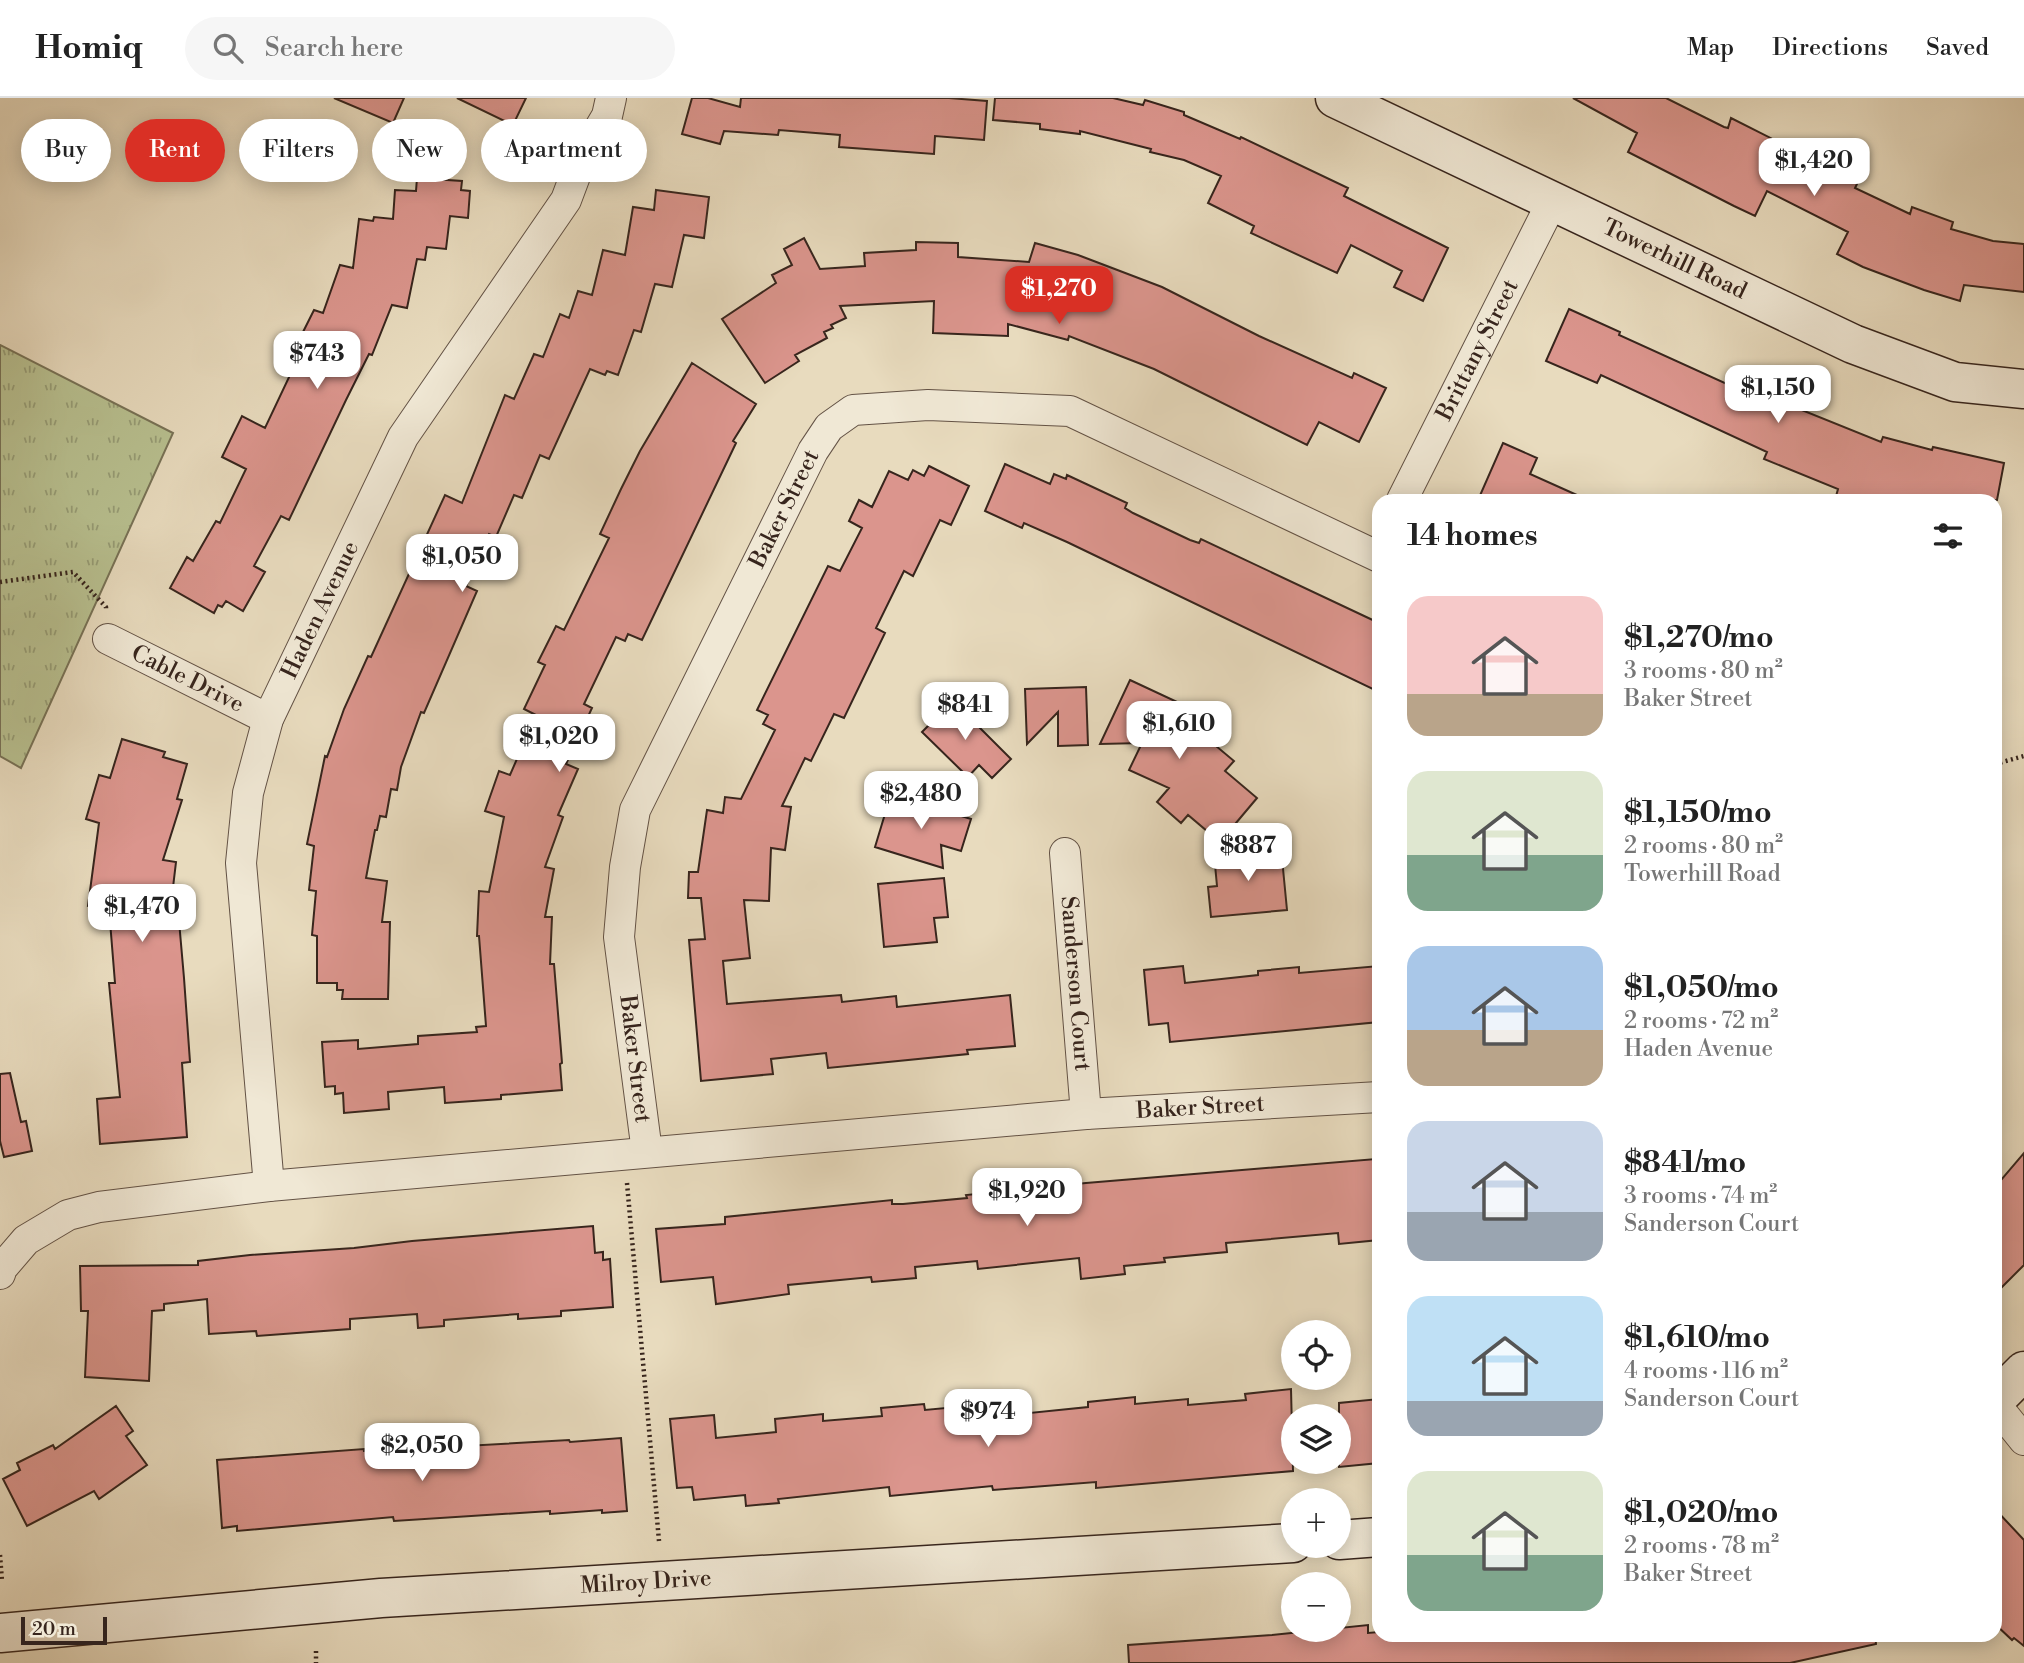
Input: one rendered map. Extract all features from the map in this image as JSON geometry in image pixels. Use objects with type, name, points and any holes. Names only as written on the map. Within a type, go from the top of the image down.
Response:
[{"type":"street","name":"Haden Avenue","points":[[270,1186],[241,863],[248,793],[268,719],[403,437],[566,200],[581,160],[607,116],[611,98]]},
{"type":"street","name":"Towerhill Road","points":[[1335,98],[1853,344],[1955,382],[2024,389]]},
{"type":"street","name":"Brittany Street","points":[[1405,494],[1553,200]]},
{"type":"street","name":"Baker Street","points":[[636,1154],[619,937],[625,867],[635,810],[813,451],[829,428],[853,410],[928,405],[1070,411],[1372,551]]},
{"type":"street","name":"Cable Drive","points":[[108,639],[268,719]]},
{"type":"street","name":"Sanderson Court","points":[[1065,853],[1087,1114]]},
{"type":"street","name":"Baker Street","points":[[0,1274],[26,1240],[68,1215],[99,1207],[270,1186],[1087,1114],[1372,1097]]},
{"type":"street","points":[[2002,1395],[2024,1371]]},
{"type":"street","points":[[2002,1411],[2024,1440]]},
{"type":"street","points":[[1351,1539],[1372,1538]]},
{"type":"street","name":"Milroy Drive","points":[[0,1633],[381,1598],[1281,1544]]},
{"type":"path","points":[[0,582],[73,572],[106,607],[108,639]]},
{"type":"path","points":[[2002,762],[2024,756]]},
{"type":"path","points":[[636,1154],[659,1541]]},
{"type":"path","points":[[0,1555],[2,1581]]},
{"type":"path","points":[[316,1651],[316,1663]]},
{"type":"green space","points":[[0,345],[173,433],[21,768],[0,756]]},
{"type":"building","points":[[334,98],[404,98],[395,119],[384,119]]},
{"type":"building","points":[[457,98],[526,98],[516,119],[501,119]]},
{"type":"building","points":[[692,98],[708,98],[740,107],[741,98],[949,98],[987,101],[984,140],[935,136],[934,154],[839,147],[840,135],[779,130],[778,135],[724,131],[720,144],[682,134]]},
{"type":"building","points":[[995,98],[1113,98],[1143,105],[1145,100],[1184,112],[1184,115],[1240,139],[1241,137],[1348,188],[1344,196],[1448,248],[1423,301],[1394,287],[1402,271],[1351,245],[1337,273],[1251,233],[1254,226],[1208,203],[1221,176],[1184,160],[1150,152],[1151,149],[1080,131],[1080,134],[1040,129],[1040,124],[993,120]]},
{"type":"building","points":[[1573,98],[1666,98],[1724,127],[1728,128],[1731,118],[1830,168],[1835,160],[1862,174],[1855,188],[1910,214],[1912,207],[1953,222],[1951,229],[1993,241],[2024,244],[2024,292],[1964,285],[1960,301],[1863,267],[1837,254],[1848,232],[1767,191],[1755,216],[1734,206],[1628,152],[1637,133]]},
{"type":"building","points":[[417,182],[462,182],[461,190],[470,191],[468,218],[450,216],[446,249],[427,247],[425,260],[417,259],[407,308],[392,305],[372,355],[369,354],[289,520],[281,516],[254,566],[265,572],[243,611],[226,601],[222,607],[218,605],[214,613],[170,588],[187,557],[193,561],[216,521],[220,523],[246,469],[222,457],[242,416],[265,428],[291,373],[284,370],[314,310],[323,313],[340,265],[353,268],[359,219],[393,219],[395,190],[416,191]]},
{"type":"building","points":[[656,190],[709,197],[704,238],[684,235],[672,287],[655,284],[641,332],[634,330],[618,375],[607,371],[605,375],[590,369],[549,459],[540,455],[522,498],[514,495],[496,537],[489,534],[466,586],[477,591],[424,713],[421,712],[401,767],[397,790],[391,789],[386,817],[380,816],[375,830],[366,878],[387,881],[382,922],[390,922],[388,999],[342,999],[343,990],[337,990],[337,983],[317,983],[317,936],[312,935],[316,891],[309,890],[314,846],[307,844],[325,756],[327,757],[344,709],[368,656],[371,657],[445,495],[462,503],[505,395],[514,399],[534,354],[543,357],[560,314],[569,318],[578,291],[592,295],[603,250],[625,255],[633,207],[654,210]]},
{"type":"building","points":[[804,238],[820,269],[865,266],[864,253],[916,250],[916,242],[958,243],[958,257],[1029,262],[1035,243],[1078,255],[1162,287],[1259,336],[1352,378],[1354,373],[1386,388],[1359,442],[1319,422],[1307,445],[1154,369],[1069,336],[1068,340],[1008,324],[1008,336],[933,333],[934,301],[840,306],[846,318],[831,325],[833,328],[824,332],[827,338],[795,355],[799,361],[765,383],[722,319],[776,283],[772,275],[792,265],[784,249]]},
{"type":"building","points":[[1569,309],[1620,332],[1619,335],[1784,410],[1787,404],[1881,442],[1883,437],[1932,450],[1933,447],[2004,463],[1998,494],[1837,494],[1838,489],[1764,459],[1767,452],[1601,375],[1597,383],[1546,361]]},
{"type":"building","points":[[692,363],[756,404],[733,441],[736,443],[642,640],[628,634],[625,641],[616,637],[584,704],[592,708],[566,764],[578,769],[558,815],[563,817],[545,867],[554,869],[545,917],[552,917],[550,964],[554,964],[562,1090],[501,1095],[501,1099],[445,1103],[444,1087],[388,1092],[389,1109],[344,1113],[343,1093],[335,1094],[335,1086],[325,1087],[322,1042],[358,1040],[358,1049],[418,1044],[418,1036],[477,1032],[476,1027],[486,1026],[477,936],[479,891],[489,892],[504,817],[485,811],[499,771],[510,775],[536,715],[524,709],[545,665],[538,662],[556,626],[564,630],[609,538],[600,534],[621,489],[640,451]]},
{"type":"building","points":[[1503,443],[1537,458],[1530,474],[1575,494],[1481,494]]},
{"type":"building","points":[[1005,464],[1050,484],[1054,474],[1066,479],[1067,475],[1127,503],[1125,508],[1133,513],[1190,540],[1199,543],[1201,539],[1372,620],[1372,689],[1067,542],[1024,523],[1022,528],[985,511]]},
{"type":"building","points":[[929,466],[969,486],[951,525],[940,520],[913,576],[904,571],[876,628],[885,633],[844,718],[834,714],[811,761],[805,758],[782,806],[791,807],[785,850],[771,848],[769,901],[744,900],[750,958],[723,961],[727,1004],[841,995],[842,1002],[896,996],[897,1007],[1010,995],[1015,1046],[967,1050],[968,1054],[828,1068],[826,1053],[771,1059],[773,1074],[701,1081],[689,940],[705,939],[701,898],[688,898],[689,872],[698,872],[707,810],[723,813],[725,797],[741,799],[775,730],[763,724],[768,715],[757,710],[828,566],[840,571],[862,528],[849,521],[859,500],[872,507],[889,471],[908,480],[913,470],[924,476]]},
{"type":"building","points":[[1130,680],[1190,708],[1185,720],[1234,761],[1225,771],[1257,798],[1220,842],[1188,815],[1181,823],[1157,802],[1169,788],[1129,770],[1142,743],[1100,744]]},
{"type":"building","points":[[1086,687],[1088,745],[1058,746],[1058,712],[1027,744],[1025,689]]},
{"type":"building","points":[[953,701],[1011,759],[992,778],[979,765],[968,777],[922,732]]},
{"type":"building","points":[[122,739],[165,752],[163,757],[187,764],[177,799],[182,800],[163,860],[176,862],[169,921],[179,921],[184,978],[190,1062],[182,1063],[187,1137],[100,1144],[97,1099],[120,1097],[109,983],[115,983],[109,909],[88,906],[99,823],[86,819],[99,775],[110,778]]},
{"type":"building","points":[[891,794],[971,819],[961,851],[941,845],[943,868],[875,847]]},
{"type":"building","points":[[1281,848],[1287,910],[1211,917],[1208,887],[1217,886],[1214,854]]},
{"type":"building","points":[[944,878],[948,917],[934,918],[937,942],[884,947],[878,884]]},
{"type":"building","points":[[1183,966],[1185,983],[1258,975],[1258,971],[1299,967],[1299,973],[1372,967],[1372,1023],[1170,1042],[1168,1023],[1149,1025],[1144,970]]},
{"type":"building","points":[[10,1073],[21,1122],[26,1121],[32,1151],[4,1157],[0,1141],[0,1074]]},
{"type":"building","points":[[2024,1153],[2024,1265],[2002,1287],[2002,1179]]},
{"type":"building","points":[[1372,1159],[1372,1241],[1339,1244],[1338,1233],[1226,1243],[1227,1252],[1164,1258],[1165,1262],[1124,1266],[1125,1274],[1081,1279],[1079,1258],[978,1269],[977,1261],[915,1267],[916,1278],[872,1282],[871,1277],[788,1285],[789,1294],[716,1304],[713,1277],[661,1282],[656,1229],[725,1224],[725,1217],[892,1200],[892,1204],[903,1204],[967,1198],[966,1195]]},
{"type":"building","points":[[593,1226],[595,1253],[603,1252],[603,1260],[610,1259],[613,1307],[561,1311],[561,1316],[518,1319],[518,1314],[444,1320],[444,1326],[418,1328],[417,1314],[350,1319],[350,1329],[257,1336],[256,1331],[209,1334],[207,1299],[164,1304],[164,1310],[152,1311],[149,1381],[85,1377],[88,1311],[81,1311],[80,1266],[198,1265],[198,1261],[250,1255]]},
{"type":"building","points":[[1291,1390],[1291,1404],[1281,1404],[1281,1472],[1096,1488],[1096,1482],[993,1490],[992,1486],[890,1496],[889,1487],[778,1499],[779,1503],[746,1506],[745,1495],[694,1500],[692,1487],[677,1488],[670,1419],[714,1415],[716,1438],[776,1432],[775,1419],[823,1414],[823,1421],[882,1416],[881,1408],[924,1404],[925,1410],[978,1405],[978,1410],[1030,1405],[1030,1413],[1088,1407],[1088,1402],[1135,1397],[1135,1404],[1188,1399],[1188,1405],[1246,1400],[1245,1394]]},
{"type":"building","points":[[1372,1400],[1372,1464],[1351,1466],[1351,1404],[1339,1404]]},
{"type":"building","points":[[116,1406],[133,1431],[126,1436],[147,1465],[99,1499],[94,1491],[27,1526],[3,1479],[20,1470],[17,1463],[53,1445],[55,1449]]},
{"type":"building","points":[[621,1438],[627,1511],[550,1514],[550,1511],[394,1521],[393,1517],[237,1531],[237,1526],[222,1528],[217,1460],[364,1449]]},
{"type":"building","points":[[2002,1516],[2024,1540],[2024,1646],[2014,1638],[2012,1640],[2002,1631]]},
{"type":"building","points":[[1368,1625],[1368,1633],[1372,1633],[1372,1642],[1876,1644],[1790,1663],[1129,1663],[1128,1645],[1281,1634],[1281,1642],[1351,1642],[1351,1627]]}]
